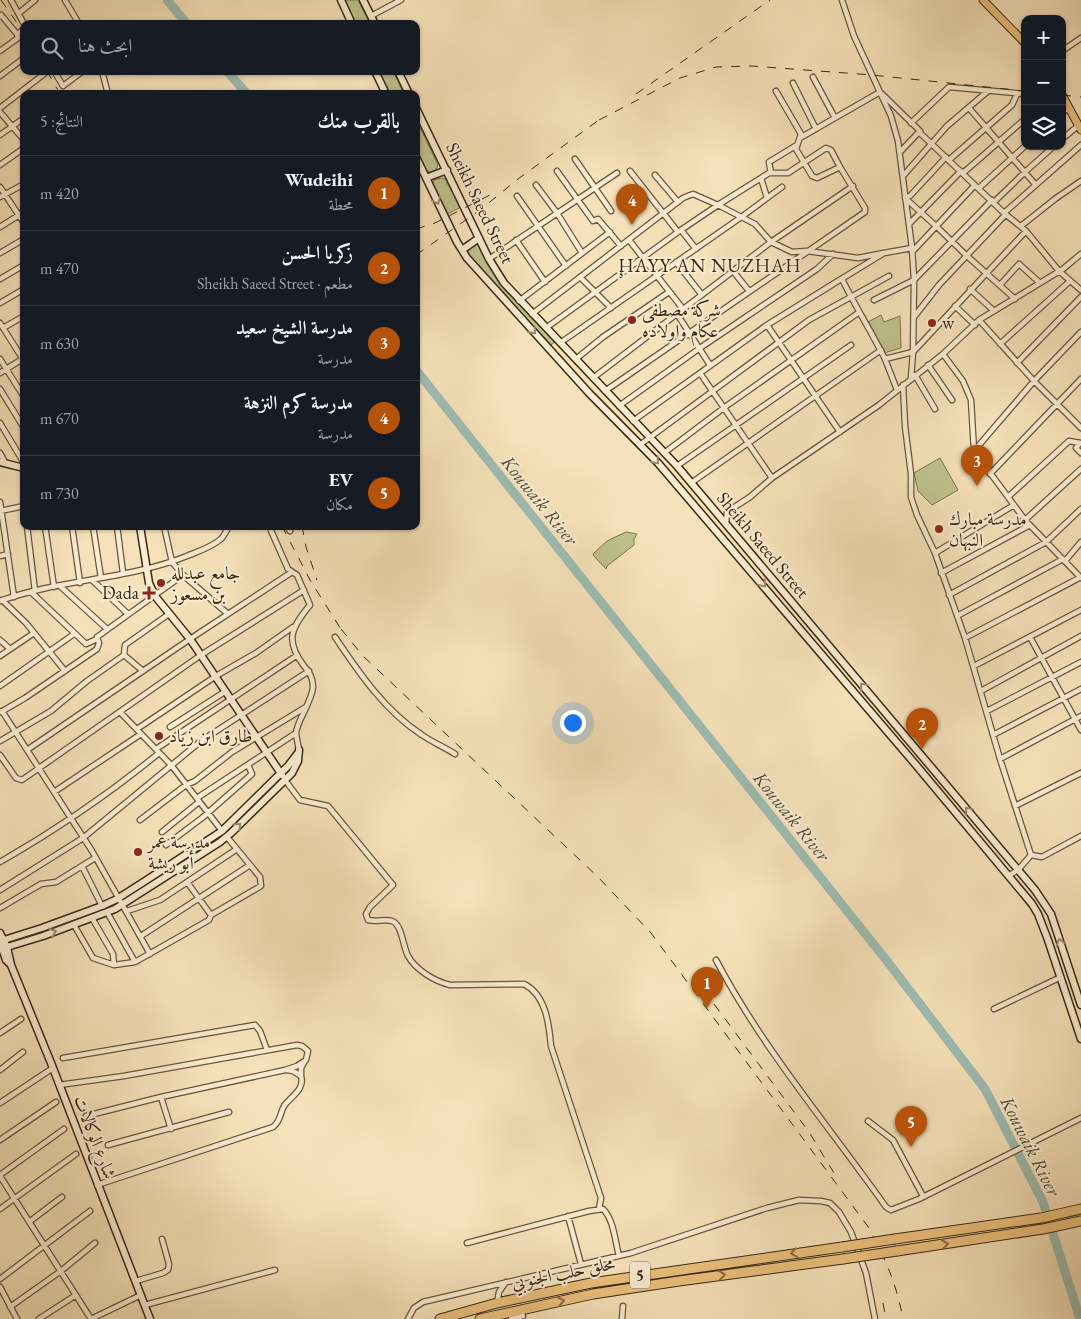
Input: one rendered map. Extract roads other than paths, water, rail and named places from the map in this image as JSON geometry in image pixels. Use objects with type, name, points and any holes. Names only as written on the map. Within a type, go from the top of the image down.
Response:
[{"type":"highway","name":"محلق حلب الجنوبي","points":[[440,1319],[497,1303],[591,1282],[1041,1218],[1081,1209]]},
{"type":"highway","name":"5","points":[[480,1319],[593,1294],[1081,1223]]},
{"type":"main road","points":[[341,0],[350,20]]},
{"type":"main road","points":[[363,0],[373,20]]},
{"type":"main road","points":[[983,0],[1021,39]]},
{"type":"main road","points":[[377,75],[384,90]]},
{"type":"main road","points":[[400,75],[407,90]]},
{"type":"main road","points":[[1066,111],[1080,128]]},
{"type":"main road","name":"Sheikh Saeed Street","points":[[420,116],[489,259],[504,284],[677,466],[1035,890],[1051,914],[1081,1005]]},
{"type":"main road","name":"Sheikh Saeed Street","points":[[420,165],[462,250],[589,393],[641,444],[722,536],[1025,895],[1038,914],[1081,1039]]},
{"type":"main road","points":[[426,178],[446,170]]},
{"type":"main road","points":[[462,250],[479,238]]},
{"type":"main road","points":[[3,463],[20,467]]},
{"type":"main road","points":[[722,536],[728,527]]},
{"type":"main road","points":[[141,530],[149,583],[155,596],[190,639],[268,752],[285,780]]},
{"type":"main road","points":[[3,945],[120,897],[222,831],[292,762],[299,750]]},
{"type":"main road","points":[[3,945],[43,936],[107,912],[124,904],[213,847],[227,837],[285,780],[297,765],[299,750]]},
{"type":"main road","points":[[208,840],[213,847]]},
{"type":"main road","name":"شارع الوكالات","points":[[0,933],[3,945],[53,1068],[150,1319]]},
{"type":"street","points":[[11,0],[22,20]]},
{"type":"street","points":[[18,13],[35,0]]},
{"type":"street","points":[[65,0],[77,20]]},
{"type":"street","points":[[371,16],[401,0]]},
{"type":"street","points":[[842,0],[854,36],[891,116],[898,141],[914,280],[913,377],[934,409]]},
{"type":"street","points":[[0,16],[17,34]]},
{"type":"street","points":[[0,50],[18,38],[17,34],[20,32]]},
{"type":"street","points":[[1066,48],[1081,38]]},
{"type":"street","points":[[0,76],[20,61]]},
{"type":"street","points":[[23,90],[43,75]]},
{"type":"street","points":[[56,75],[63,86],[78,75]]},
{"type":"street","points":[[103,75],[107,90]]},
{"type":"street","points":[[813,77],[835,118]]},
{"type":"street","points":[[793,83],[816,129]]},
{"type":"street","points":[[911,122],[949,87],[1021,94]]},
{"type":"street","points":[[776,91],[800,134],[796,149],[814,178],[840,167]]},
{"type":"street","points":[[903,176],[947,126],[988,91]]},
{"type":"street","points":[[800,138],[880,92]]},
{"type":"street","points":[[880,92],[1005,214],[1026,230],[1059,272],[1081,290]]},
{"type":"street","points":[[0,108],[20,93]]},
{"type":"street","points":[[905,198],[910,196],[948,159],[1012,105],[1016,94]]},
{"type":"street","points":[[969,108],[1035,184]]},
{"type":"street","points":[[0,112],[20,135]]},
{"type":"street","points":[[0,135],[20,121]]},
{"type":"street","points":[[909,224],[962,172],[1021,123]]},
{"type":"street","points":[[1066,137],[1080,128]]},
{"type":"street","points":[[900,152],[919,132]]},
{"type":"street","points":[[771,173],[769,162],[798,144]]},
{"type":"street","points":[[914,317],[939,286],[1005,214],[1035,184],[1081,145]]},
{"type":"street","points":[[546,328],[718,205],[761,178],[771,173],[788,173],[828,148],[853,186],[865,208],[865,212],[605,391]]},
{"type":"street","points":[[532,314],[678,202],[693,194],[755,224],[771,242],[792,252],[807,251],[858,258],[912,250],[977,187],[1021,150]]},
{"type":"street","points":[[874,300],[914,280],[993,201],[1050,150]]},
{"type":"street","points":[[0,165],[20,151]]},
{"type":"street","points":[[575,159],[611,211]]},
{"type":"street","points":[[557,171],[593,221],[598,219],[621,246]]},
{"type":"street","points":[[630,171],[696,249]]},
{"type":"street","points":[[489,259],[617,172]]},
{"type":"street","points":[[654,175],[678,202]]},
{"type":"street","points":[[761,178],[767,198]]},
{"type":"street","points":[[1021,226],[1081,181]]},
{"type":"street","points":[[536,185],[557,213],[582,253]]},
{"type":"street","points":[[0,186],[2,195],[19,215],[0,227]]},
{"type":"street","points":[[2,195],[20,186]]},
{"type":"street","points":[[560,343],[740,218],[782,186]]},
{"type":"street","points":[[592,378],[771,242],[853,186]]},
{"type":"street","points":[[517,196],[566,266]]},
{"type":"street","points":[[905,198],[1015,299]]},
{"type":"street","points":[[885,359],[913,352],[1026,230]]},
{"type":"street","points":[[520,301],[610,232]]},
{"type":"street","points":[[516,240],[544,282]]},
{"type":"street","points":[[629,240],[683,309]]},
{"type":"street","points":[[0,253],[20,241]]},
{"type":"street","points":[[633,421],[767,325],[884,253]]},
{"type":"street","points":[[620,406],[700,348],[817,269],[833,254]]},
{"type":"street","points":[[728,527],[727,512],[897,390],[943,354],[980,320],[1059,272],[1081,254]]},
{"type":"street","points":[[676,262],[702,295]]},
{"type":"street","points":[[1000,285],[1019,264],[1040,283]]},
{"type":"street","points":[[0,279],[20,267]]},
{"type":"street","points":[[733,271],[749,291]]},
{"type":"street","points":[[641,444],[809,320],[888,276]]},
{"type":"street","points":[[580,277],[611,308]]},
{"type":"street","points":[[842,279],[858,313],[866,322],[881,350],[897,390]]},
{"type":"street","points":[[1000,344],[1070,281]]},
{"type":"street","points":[[970,289],[994,311]]},
{"type":"street","points":[[0,304],[20,292]]},
{"type":"street","points":[[576,359],[603,337],[669,292]]},
{"type":"street","points":[[1017,363],[1081,297]]},
{"type":"street","points":[[955,306],[975,325]]},
{"type":"street","points":[[664,453],[725,407],[858,313]]},
{"type":"street","points":[[676,314],[710,365]]},
{"type":"street","points":[[3,328],[20,318]]},
{"type":"street","points":[[980,320],[1017,363],[1081,428]]},
{"type":"street","points":[[0,323],[20,355]]},
{"type":"street","points":[[767,325],[840,432]]},
{"type":"street","points":[[974,451],[1034,381],[1081,332]]},
{"type":"street","points":[[677,466],[851,345]]},
{"type":"street","points":[[691,483],[881,350]]},
{"type":"street","points":[[943,354],[963,381],[971,400],[974,451],[1025,520],[1081,577],[965,638]]},
{"type":"street","points":[[0,359],[20,391]]},
{"type":"street","points":[[0,373],[20,362]]},
{"type":"street","points":[[928,365],[952,400]]},
{"type":"street","points":[[700,373],[737,424],[772,478]]},
{"type":"street","points":[[990,474],[1081,379]]},
{"type":"street","points":[[903,385],[905,426],[911,474],[911,497],[917,515],[935,553],[965,638],[1000,759],[1031,854]]},
{"type":"street","points":[[0,389],[20,422]]},
{"type":"street","points":[[0,423],[20,456]]},
{"type":"street","points":[[1008,497],[1069,441],[1080,443],[1076,448],[1081,453]]},
{"type":"street","points":[[0,453],[3,463]]},
{"type":"street","points":[[1025,520],[1081,469]]},
{"type":"street","points":[[0,502],[14,597]]},
{"type":"street","points":[[935,553],[1014,505]]},
{"type":"street","points":[[1,511],[20,507]]},
{"type":"street","points":[[949,595],[1046,542],[1081,509]]},
{"type":"street","points":[[941,573],[1030,525]]},
{"type":"street","points":[[27,530],[33,592],[86,644],[97,639],[107,629],[183,575]]},
{"type":"street","points":[[46,530],[54,587]]},
{"type":"street","points":[[73,530],[80,582]]},
{"type":"street","points":[[94,530],[101,578]]},
{"type":"street","points":[[118,530],[123,573]]},
{"type":"street","points":[[165,530],[172,562],[183,575],[228,614]]},
{"type":"street","points":[[65,671],[34,633],[1,601],[54,587],[147,570],[197,552],[221,539],[227,530]]},
{"type":"street","points":[[162,832],[198,800],[296,733],[307,707],[313,686],[309,671],[296,656],[293,645],[293,630],[310,605],[297,575],[288,569],[271,530]]},
{"type":"street","points":[[956,616],[1064,560],[1081,542]]},
{"type":"street","points":[[0,556],[8,554]]},
{"type":"street","points":[[27,750],[292,572]]},
{"type":"street","points":[[92,580],[128,614]]},
{"type":"street","points":[[60,586],[107,629]]},
{"type":"street","points":[[0,754],[16,778],[22,780],[201,655],[304,590]]},
{"type":"street","points":[[974,666],[1081,610]]},
{"type":"street","points":[[0,742],[51,711],[87,681],[124,655],[125,645],[169,614]]},
{"type":"street","points":[[137,729],[295,626]]},
{"type":"street","points":[[0,656],[34,633]]},
{"type":"street","points":[[0,686],[74,634]]},
{"type":"street","points":[[981,691],[1081,636]]},
{"type":"street","points":[[335,637],[371,688],[399,718],[421,735],[455,754]]},
{"type":"street","points":[[1030,637],[1081,730]]},
{"type":"street","points":[[97,639],[99,643],[97,649],[26,698],[1,712],[120,897],[150,954]]},
{"type":"street","points":[[0,640],[10,649]]},
{"type":"street","points":[[124,655],[143,671]]},
{"type":"street","points":[[0,862],[71,820],[132,776],[157,751],[296,656]]},
{"type":"street","points":[[987,711],[1081,662]]},
{"type":"street","points":[[0,890],[83,838],[201,741],[309,671]]},
{"type":"street","points":[[993,735],[1081,689]]},
{"type":"street","points":[[170,727],[226,691]]},
{"type":"street","points":[[140,820],[232,752],[307,707]]},
{"type":"street","points":[[120,712],[172,766],[222,831]]},
{"type":"street","points":[[1000,759],[1081,716]]},
{"type":"street","points":[[296,733],[299,750]]},
{"type":"street","points":[[54,792],[141,734]]},
{"type":"street","points":[[166,845],[208,813],[252,774],[248,765]]},
{"type":"street","points":[[1015,806],[1081,773]]},
{"type":"street","points":[[285,780],[300,800],[328,806],[393,885],[370,907],[366,914],[368,920],[374,922],[392,921],[398,926],[408,956],[417,967],[439,982],[450,985],[524,984],[533,988],[539,995],[550,1026],[551,1046],[601,1198],[599,1209]]},
{"type":"street","points":[[1031,854],[1042,856],[1081,836]]},
{"type":"street","points":[[74,925],[93,958],[114,964],[134,962],[150,954],[209,920],[211,915],[261,886],[260,877],[227,837]]},
{"type":"street","points":[[127,911],[160,900],[236,849]]},
{"type":"street","points":[[1008,876],[1018,870],[1031,854]]},
{"type":"street","points":[[0,908],[41,884],[53,883],[95,858]]},
{"type":"street","points":[[141,936],[250,865]]},
{"type":"street","points":[[82,866],[102,906]]},
{"type":"street","points":[[187,882],[211,915]]},
{"type":"street","points":[[107,912],[134,962]]},
{"type":"street","points":[[92,918],[114,954],[114,964]]},
{"type":"street","points":[[716,960],[730,987],[764,1042],[886,1207],[891,1210],[1081,1118]]},
{"type":"street","points":[[994,1009],[1061,977]]},
{"type":"street","points":[[0,1033],[22,1019]]},
{"type":"street","points":[[63,1058],[255,1025],[260,1030],[268,1050]]},
{"type":"street","points":[[59,1085],[124,1076],[297,1045],[308,1050],[302,1068],[301,1087],[285,1105],[278,1123],[273,1127],[98,1184]]},
{"type":"street","points":[[0,1070],[23,1052]]},
{"type":"street","points":[[86,1116],[161,1097],[285,1070],[297,1066],[306,1060]]},
{"type":"street","points":[[0,1104],[53,1068]]},
{"type":"street","points":[[285,1070],[292,1071],[301,1076]]},
{"type":"street","points":[[161,1097],[171,1129]]},
{"type":"street","points":[[0,1140],[56,1102]]},
{"type":"street","points":[[108,1145],[229,1112]]},
{"type":"street","points":[[868,1120],[893,1140],[923,1196]]},
{"type":"street","points":[[64,1129],[0,1176],[91,1319],[141,1295]]},
{"type":"street","points":[[0,1209],[76,1154]]},
{"type":"street","points":[[29,1222],[62,1197]]},
{"type":"street","points":[[408,1319],[414,1308],[423,1302],[619,1256],[715,1227],[767,1208],[799,1200],[821,1201],[830,1204],[840,1212],[851,1232],[866,1273],[875,1319]]},
{"type":"street","points":[[467,1243],[568,1216],[603,1209],[607,1214],[619,1256]]},
{"type":"street","points":[[0,1279],[90,1211]]},
{"type":"street","points":[[568,1216],[581,1264]]},
{"type":"street","points":[[136,1281],[168,1270],[162,1239]]},
{"type":"street","points":[[10,1307],[95,1243]]},
{"type":"street","points":[[145,1305],[275,1270]]},
{"type":"street","points":[[497,1303],[499,1292],[506,1282]]},
{"type":"street","points":[[0,1287],[17,1319]]},
{"type":"street","points":[[39,1319],[76,1295]]},
{"type":"street","points":[[622,1306],[622,1319]]},
{"type":"street","points":[[511,1319],[523,1316]]},
{"type":"waterway","name":"Kouwaik River","points":[[167,0],[184,20]]},
{"type":"waterway","name":"Kouwaik River","points":[[230,75],[244,90]]},
{"type":"waterway","name":"Kouwaik River","points":[[420,375],[887,961],[985,1089],[1043,1202],[1080,1319]]},
{"type":"railway","points":[[1,0],[20,27]]},
{"type":"railway","points":[[636,94],[770,0]]},
{"type":"railway","points":[[599,120],[680,78],[716,67],[752,66],[872,75],[1021,91]]},
{"type":"railway","points":[[49,75],[58,90]]},
{"type":"railway","points":[[1066,95],[1081,97]]},
{"type":"railway","points":[[420,252],[480,210],[518,179],[603,117]]},
{"type":"railway","points":[[420,228],[435,223],[490,195]]},
{"type":"railway","points":[[284,530],[310,580],[344,634]]},
{"type":"railway","points":[[303,530],[306,547],[317,580]]},
{"type":"railway","points":[[341,629],[363,656],[598,877],[651,933],[869,1228],[890,1272],[903,1319]]},
{"type":"railway","points":[[714,1004],[809,1132],[834,1173]]},
{"type":"railway","points":[[883,1303],[886,1319]]},
{"type":"place","name":"مدرسة كرم النزهة","points":[[632,225]]},
{"type":"place","name":"شركة مصطفى عكام واولاده","points":[[632,320]]},
{"type":"place","name":"w","points":[[932,323]]},
{"type":"place","name":"مدرسة الشيخ سعيد","points":[[977,486]]},
{"type":"place","name":"مدرسة مبارك النبهان","points":[[939,529]]},
{"type":"place","name":"جامع عبدلله بن مسعوز","points":[[161,583]]},
{"type":"place","name":"Dada","points":[[149,593]]},
{"type":"place","name":"طارق ابن زياد","points":[[159,736]]},
{"type":"place","name":"زكريا الحسن","points":[[922,749]]},
{"type":"place","name":"مدرسة عمر أبو ريشة","points":[[138,852]]},
{"type":"place","name":"Wudeihi","points":[[707,1008]]},
{"type":"place","name":"EV","points":[[911,1147]]},
{"type":"district","name":"ḨAYY AN NUZHAH","points":[[710,265]]}]
